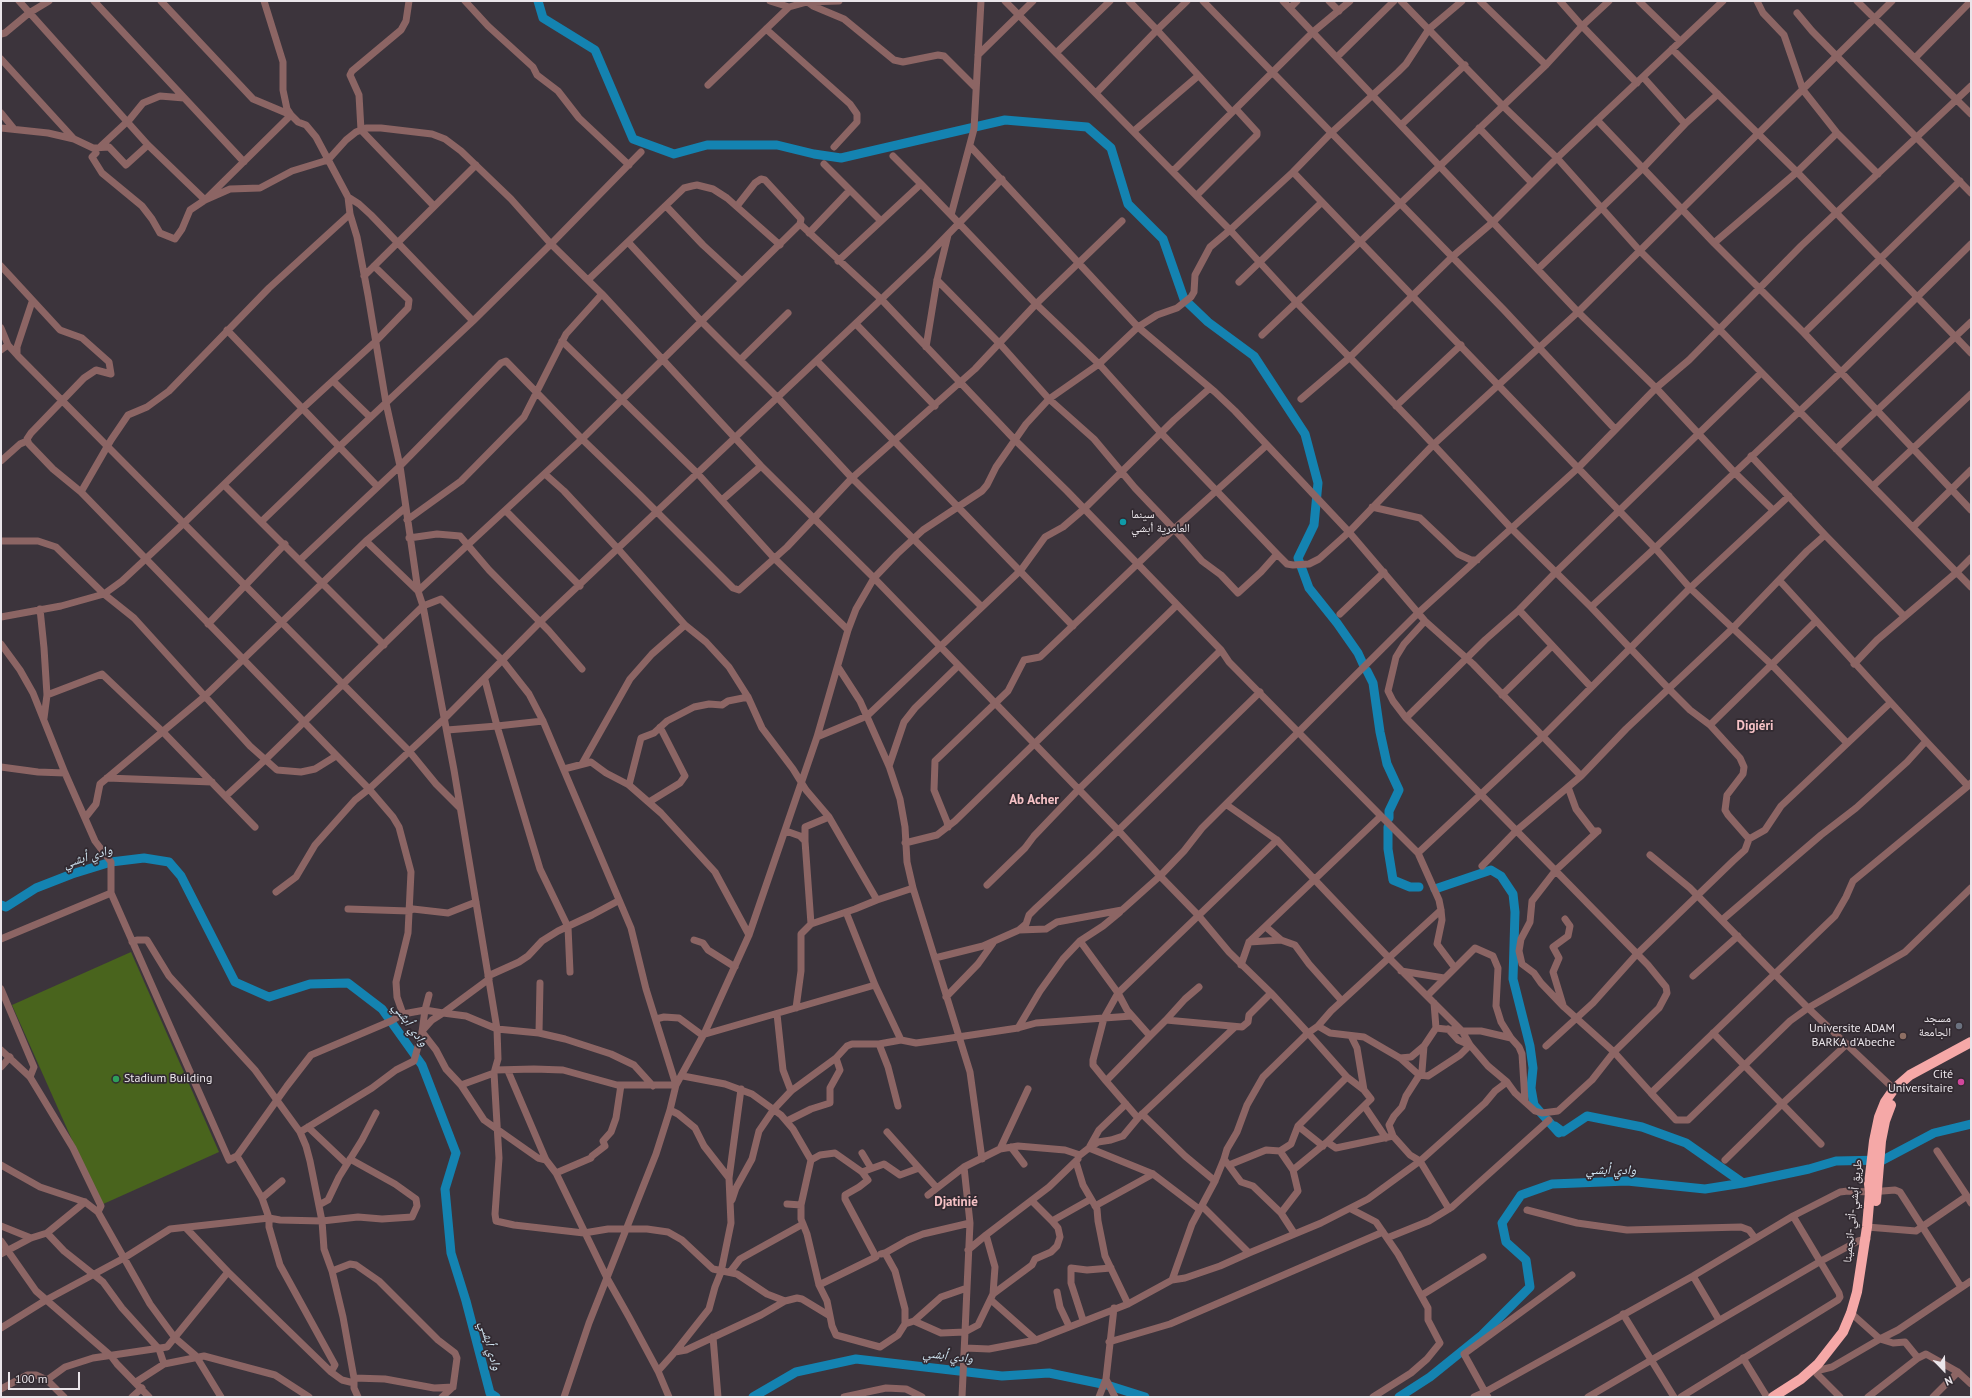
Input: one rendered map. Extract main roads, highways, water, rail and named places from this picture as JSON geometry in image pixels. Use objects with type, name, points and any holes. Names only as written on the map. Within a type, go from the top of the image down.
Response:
[{"type":"highway","points":[[1783,1397],[1819,1372],[1839,1348],[1854,1315],[1863,1290],[1867,1239],[1882,1109],[1894,1089],[1910,1075],[1971,1042]]},
{"type":"highway","points":[[1878,1136],[1887,1113],[1899,1093],[1918,1077],[1971,1049]]},
{"type":"highway","points":[[1773,1397],[1801,1379],[1818,1364],[1843,1332],[1854,1315]]},
{"type":"waterway","points":[[538,1],[543,18],[595,50],[633,139],[674,154],[707,145],[777,145],[814,154],[841,158],[1005,120],[1087,127],[1111,148],[1128,204],[1163,239],[1184,299],[1208,322],[1254,356],[1305,434],[1318,483],[1314,525],[1298,558],[1309,588],[1337,623],[1358,653],[1363,664]]},
{"type":"waterway","points":[[1367,671],[1373,683],[1380,732],[1387,764],[1399,790],[1389,811],[1389,818]]},
{"type":"waterway","points":[[1388,827],[1388,849],[1393,880],[1410,887],[1419,887]]},
{"type":"waterway","name":"وادي أبشي","points":[[1,905],[6,907],[36,888],[72,874],[111,862],[144,858],[169,862],[181,876],[235,982],[269,997],[310,984],[348,983],[382,1009],[422,1065],[456,1153],[445,1189],[451,1253],[466,1301],[490,1393],[496,1397]]},
{"type":"waterway","points":[[1435,889],[1491,870],[1501,876],[1513,894],[1515,912],[1513,979],[1530,1046],[1533,1068],[1531,1088],[1534,1105],[1559,1133]]},
{"type":"waterway","points":[[1555,1126],[1563,1132],[1587,1116],[1642,1127],[1686,1143],[1743,1183]]},
{"type":"waterway","name":"وادي أبشي","points":[[1399,1397],[1430,1377],[1482,1335],[1530,1287],[1526,1260],[1506,1242],[1502,1223],[1521,1195],[1552,1184],[1627,1181],[1705,1189],[1743,1183],[1809,1169],[1836,1161],[1883,1160],[1934,1133],[1971,1124]]},
{"type":"waterway","name":"وادي أبشي","points":[[753,1397],[796,1372],[856,1359],[1002,1376],[1049,1373],[1107,1385],[1145,1397]]},
{"type":"place","name":"سينما العامرية أبشي","points":[[1123,522]]},
{"type":"place","name":"مسجد الجامعة","points":[[1959,1026]]},
{"type":"place","name":"Universite ADAM BARKA d'Abeche","points":[[1903,1036]]},
{"type":"place","name":"Stadium Building","points":[[116,1079]]},
{"type":"place","name":"Cité Universitaire","points":[[1961,1082]]},
{"type":"district","name":"Digiéri","points":[[1755,726]]},
{"type":"district","name":"Ab Acher","points":[[1034,800]]},
{"type":"district","name":"Djatinié","points":[[956,1202]]}]
